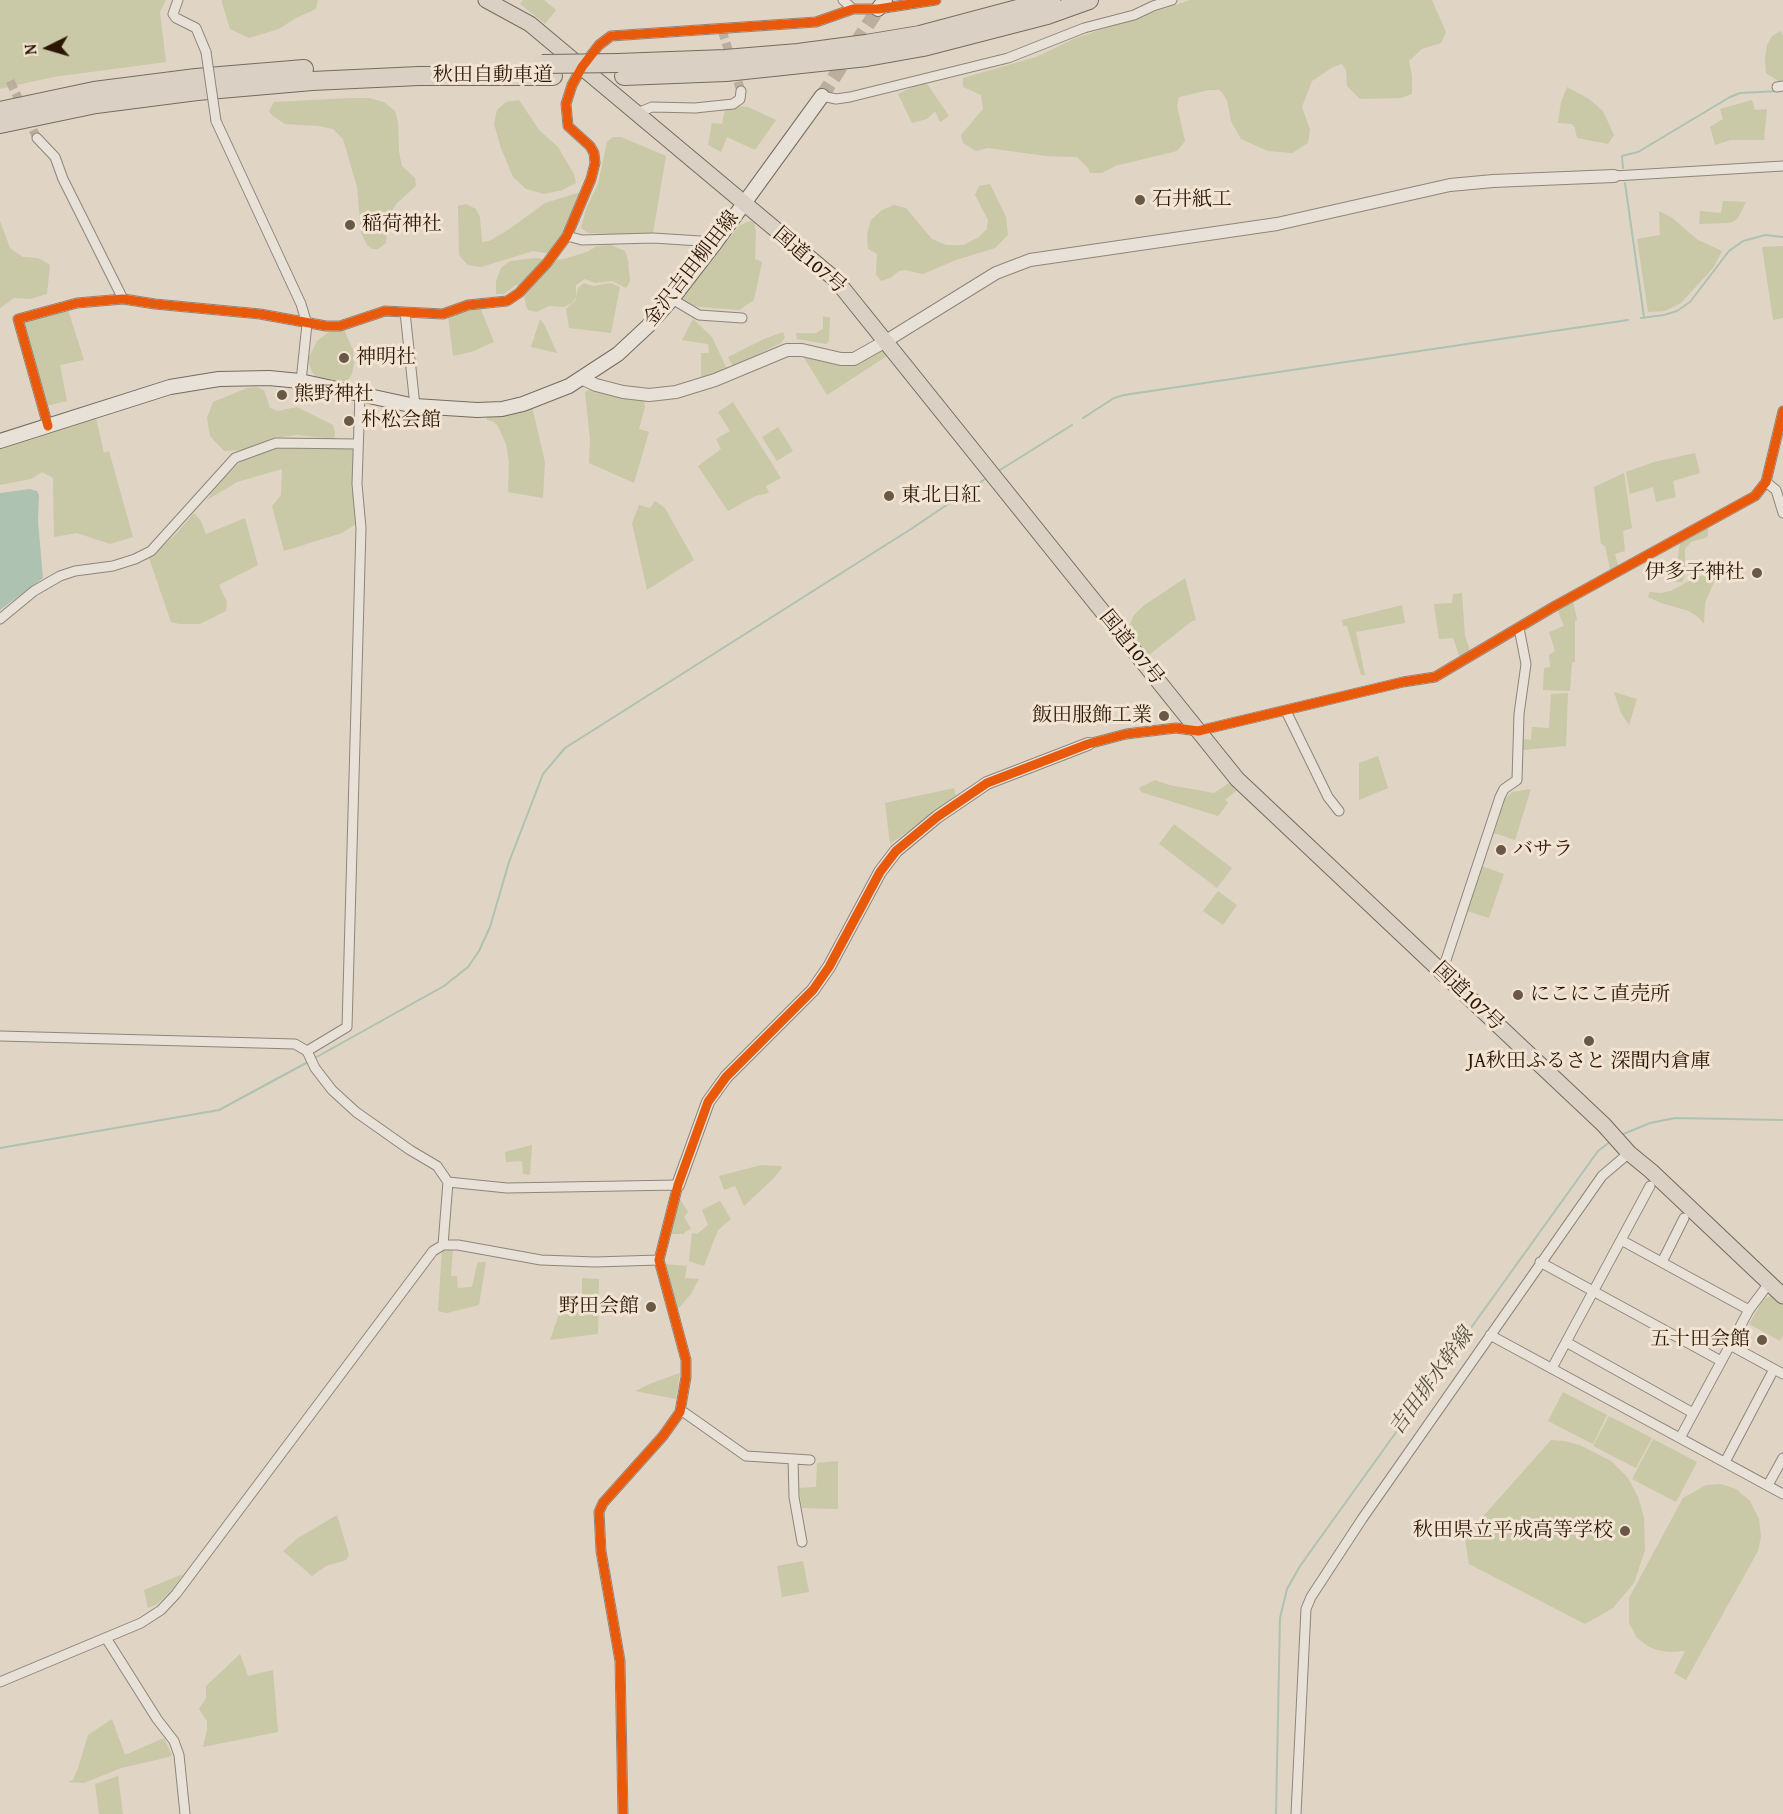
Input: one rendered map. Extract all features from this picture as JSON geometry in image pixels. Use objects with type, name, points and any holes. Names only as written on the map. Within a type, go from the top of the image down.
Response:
[{"type":"highway","name":"国道107号","points":[[486,0],[508,7],[531,24],[836,280],[1237,779],[1604,1125],[1629,1153],[1783,1296]]},
{"type":"highway","name":"秋田自動車道","points":[[621,69],[866,45],[920,35],[1051,0]]},
{"type":"highway","name":"秋田自動車道","points":[[0,111],[94,91],[196,78],[312,68],[621,69],[726,72],[867,57],[934,44],[1047,15],[1089,0]]},
{"type":"highway","name":"秋田自動車道","points":[[0,124],[96,104],[197,91],[312,81],[548,70]]},
{"type":"main road","name":"金沢吉田柳田線","points":[[0,441],[170,387],[200,381],[246,378],[300,381],[415,406],[477,410],[502,409],[544,397],[569,386],[618,354],[648,326],[716,243],[822,96]]},
{"type":"street","points":[[178,0],[173,14],[176,18],[196,28],[206,52],[216,121],[301,304],[307,324],[300,381]]},
{"type":"street","points":[[843,0],[853,9]]},
{"type":"street","points":[[48,426],[18,319],[77,303],[123,299],[260,314],[307,324],[340,326],[385,311],[443,314],[468,305],[507,301],[519,293],[547,263],[567,236],[591,179],[595,163],[594,153],[590,146],[568,126],[566,104],[572,85],[582,67],[599,45],[611,36],[816,22],[853,9],[881,4],[936,0]]},
{"type":"street","points":[[822,96],[836,99],[850,97],[1008,58],[1084,28],[1134,15],[1173,0]]},
{"type":"street","points":[[637,113],[652,107],[695,108],[733,104],[740,99],[741,91]]},
{"type":"street","points":[[37,138],[55,157],[63,179],[123,299]]},
{"type":"street","points":[[581,378],[596,385],[623,392],[649,395],[676,392],[715,380],[787,350],[802,350],[841,359],[854,359],[996,273],[1030,260],[1277,224],[1450,185],[1783,166]]},
{"type":"street","points":[[567,236],[582,240],[653,238],[716,243]]},
{"type":"street","points":[[672,299],[699,315],[742,318]]},
{"type":"street","points":[[405,312],[415,406]]},
{"type":"street","points":[[308,1053],[347,1027],[361,528],[357,484],[360,395]]},
{"type":"street","points":[[623,1814],[620,1661],[601,1551],[599,1512],[603,1503],[663,1436],[680,1412],[686,1377],[686,1360],[659,1260],[678,1185],[708,1102],[726,1077],[813,990],[824,975],[880,872],[896,851],[937,817],[987,783],[1088,744],[1126,734],[1176,728],[1198,730],[1403,682],[1436,677],[1555,606],[1755,496],[1766,482],[1783,411]]},
{"type":"street","points":[[0,619],[34,591],[60,576],[135,560],[151,550],[235,458],[276,443],[358,444]]},
{"type":"street","points":[[1766,482],[1776,490],[1783,513]]},
{"type":"street","points":[[1442,972],[1500,797],[1504,789],[1517,780],[1519,714],[1526,664],[1519,628]]},
{"type":"street","points":[[1286,711],[1328,796],[1339,811]]},
{"type":"street","points":[[0,1036],[295,1044],[308,1053],[332,1090],[356,1112],[437,1166],[448,1182],[443,1245]]},
{"type":"street","points":[[1296,1814],[1306,1609],[1311,1597],[1362,1519],[1540,1262],[1602,1176],[1629,1153]]},
{"type":"street","points":[[448,1182],[507,1188],[678,1185]]},
{"type":"street","points":[[1552,1368],[1650,1186]]},
{"type":"street","points":[[1662,1262],[1684,1218]]},
{"type":"street","points":[[1621,1240],[1749,1310]]},
{"type":"street","points":[[0,1682],[141,1623],[161,1610],[176,1594],[433,1251],[443,1245],[458,1245],[541,1260],[595,1262],[659,1260]]},
{"type":"street","points":[[1540,1262],[1721,1361]]},
{"type":"street","points":[[1680,1437],[1749,1310],[1770,1282]]},
{"type":"street","points":[[1490,1335],[1783,1494]]},
{"type":"street","points":[[1566,1342],[1693,1413]]},
{"type":"street","points":[[1725,1462],[1779,1371],[1730,1345]]},
{"type":"street","points":[[680,1412],[685,1413],[746,1456],[810,1460]]},
{"type":"street","points":[[1768,1485],[1783,1458]]},
{"type":"street","points":[[793,1459],[794,1497],[802,1542]]},
{"type":"street","points":[[106,1638],[157,1719],[174,1741],[179,1755],[185,1814]]},
{"type":"shaded area","points":[[0,0],[166,0],[160,12],[166,62],[53,77],[0,89]]},
{"type":"shaded area","points":[[222,0],[318,0],[316,9],[279,29],[249,38],[230,29]]},
{"type":"shaded area","points":[[523,0],[544,0],[556,10],[545,24],[520,4]]},
{"type":"shaded area","points":[[1190,0],[1432,0],[1446,32],[1441,43],[1422,49],[1409,61],[1412,94],[1401,98],[1360,99],[1347,86],[1346,70],[1342,64],[1333,67],[1312,81],[1302,107],[1310,130],[1308,143],[1292,153],[1268,151],[1241,139],[1231,121],[1227,100],[1220,90],[1209,90],[1179,97],[1177,106],[1185,141],[1177,151],[1115,166],[1102,173],[1090,173],[1077,157],[1046,156],[988,148],[976,151],[963,143],[961,135],[983,109],[981,95],[963,87],[963,78],[1036,57],[1076,38]]},
{"type":"shaded area","points":[[1781,31],[1783,36],[1783,82],[1766,73],[1765,59],[1767,45],[1772,36]]},
{"type":"shaded area","points":[[925,81],[949,116],[940,122],[935,111],[927,119],[912,123],[898,94]]},
{"type":"shaded area","points":[[1567,87],[1589,99],[1603,111],[1614,135],[1608,144],[1577,138],[1572,124],[1558,123],[1561,102]]},
{"type":"shaded area","points":[[369,98],[384,102],[395,111],[402,166],[415,178],[416,186],[397,203],[392,211],[388,222],[386,243],[378,249],[372,249],[367,245],[361,233],[357,187],[343,139],[333,129],[285,124],[269,111],[274,102]]},
{"type":"shaded area","points":[[519,100],[539,130],[558,147],[574,174],[576,183],[562,190],[544,194],[526,189],[513,177],[494,124],[497,110],[506,102]]},
{"type":"shaded area","points":[[1752,100],[1755,110],[1767,109],[1764,140],[1731,140],[1715,145],[1710,127],[1723,119],[1720,109]]},
{"type":"shaded area","points":[[735,106],[748,107],[776,120],[755,150],[727,137],[721,152],[708,145],[712,123],[722,124],[725,109]]},
{"type":"shaded area","points":[[613,137],[621,137],[666,156],[653,233],[622,235],[588,233],[581,228],[586,209],[598,184],[607,142]]},
{"type":"shaded area","points":[[990,184],[1006,217],[1008,235],[995,248],[956,260],[923,274],[899,271],[881,281],[876,274],[877,254],[868,249],[867,234],[871,220],[882,210],[894,205],[906,208],[932,239],[946,245],[963,245],[979,237],[987,229],[988,220],[975,195],[979,186]]},
{"type":"shaded area","points":[[581,192],[563,236],[550,254],[533,251],[481,267],[468,265],[459,254],[458,206],[466,204],[476,209],[480,217],[482,242],[489,241],[508,230],[545,203]]},
{"type":"shaded area","points":[[1723,201],[1746,202],[1738,218],[1733,222],[1699,224],[1700,211],[1721,213]]},
{"type":"shaded area","points":[[1659,211],[1671,217],[1698,240],[1722,251],[1713,268],[1681,303],[1665,311],[1648,312],[1637,239],[1660,235]]},
{"type":"shaded area","points":[[0,221],[10,248],[23,257],[38,258],[50,265],[47,294],[30,299],[14,298],[0,308]]},
{"type":"shaded area","points":[[750,221],[754,222],[756,231],[755,259],[762,262],[754,300],[739,310],[690,305],[682,299],[740,225]]},
{"type":"shaded area","points":[[611,245],[625,251],[630,281],[626,288],[612,281],[595,283],[585,279],[576,285],[576,297],[572,303],[564,307],[549,306],[537,312],[528,310],[521,287],[516,285],[504,294],[496,294],[496,281],[501,268],[510,261],[535,258],[564,259],[587,252],[597,246]]},
{"type":"shaded area","points":[[1783,246],[1783,318],[1773,320],[1762,247]]},
{"type":"shaded area","points":[[584,283],[593,286],[611,283],[620,287],[611,333],[569,328],[566,309],[575,301],[578,288]]},
{"type":"shaded area","points":[[480,307],[494,342],[471,352],[453,356],[448,316]]},
{"type":"shaded area","points":[[68,310],[84,360],[60,365],[67,401],[46,406],[22,321]]},
{"type":"shaded area","points":[[823,316],[830,318],[829,341],[826,344],[797,339],[796,333],[816,333],[823,329]]},
{"type":"shaded area","points":[[540,319],[545,326],[557,353],[531,347]]},
{"type":"shaded area","points":[[693,319],[712,337],[727,369],[701,378],[701,353],[709,353],[708,344],[682,340]]},
{"type":"shaded area","points":[[334,328],[344,329],[353,350],[352,374],[347,381],[335,382],[316,377],[309,364],[309,357],[317,341]]},
{"type":"shaded area","points":[[783,332],[785,337],[781,343],[733,367],[728,357]]},
{"type":"shaded area","points":[[884,346],[890,354],[827,395],[801,353],[838,363]]},
{"type":"shaded area","points":[[257,387],[264,390],[270,408],[278,411],[297,407],[333,425],[334,439],[296,435],[274,438],[245,450],[224,451],[210,436],[207,418],[213,402],[247,388]]},
{"type":"shaded area","points":[[593,388],[644,399],[645,407],[639,429],[649,432],[634,483],[589,463],[590,439],[585,392]]},
{"type":"shaded area","points":[[733,402],[781,478],[766,486],[769,493],[755,496],[728,511],[698,466],[721,449],[716,439],[730,431],[718,412]]},
{"type":"shaded area","points":[[532,407],[545,462],[543,498],[508,492],[509,462],[506,444],[498,426],[487,420],[487,415]]},
{"type":"shaded area","points":[[96,418],[104,453],[109,451],[133,537],[110,544],[77,533],[54,537],[53,478],[42,472],[31,479],[0,485],[0,446]]},
{"type":"shaded area","points":[[778,427],[793,451],[777,461],[762,437]]},
{"type":"shaded area","points":[[285,446],[354,447],[353,481],[356,524],[342,533],[284,551],[272,506],[281,495],[282,469],[237,482],[207,500],[220,480],[245,458],[262,451]]},
{"type":"shaded area","points":[[1695,453],[1700,473],[1673,481],[1676,497],[1656,502],[1653,487],[1630,494],[1626,472],[1654,462]]},
{"type":"shaded area","points":[[1624,473],[1632,528],[1623,531],[1625,551],[1615,554],[1618,565],[1610,569],[1605,546],[1601,544],[1594,487]]},
{"type":"shaded area","points":[[30,489],[37,491],[39,495],[38,521],[43,578],[0,610],[0,493]]},
{"type":"shaded area","points":[[655,501],[665,508],[694,560],[647,590],[632,523],[639,505],[650,508]]},
{"type":"shaded area","points":[[194,513],[201,521],[206,534],[245,518],[258,565],[219,585],[227,602],[226,611],[200,624],[180,624],[171,622],[149,558],[175,535]]},
{"type":"shaded area","points":[[1705,528],[1708,529],[1708,536],[1691,542],[1685,549],[1685,576],[1682,582],[1677,582],[1675,577],[1680,543],[1686,537]]},
{"type":"shaded area","points":[[1719,570],[1705,603],[1704,624],[1689,611],[1648,597],[1650,592],[1671,591],[1694,578]]},
{"type":"shaded area","points":[[1185,578],[1196,620],[1149,655],[1128,629],[1134,615],[1143,606]]},
{"type":"shaded area","points":[[1462,593],[1465,636],[1470,651],[1460,658],[1453,638],[1439,639],[1434,604],[1452,603],[1453,594]]},
{"type":"shaded area","points":[[1573,601],[1577,620],[1575,621],[1575,662],[1572,663],[1570,691],[1543,690],[1544,668],[1550,667],[1549,655],[1555,651],[1549,632],[1564,626],[1557,609]]},
{"type":"shaded area","points":[[1402,605],[1405,623],[1356,632],[1365,675],[1361,675],[1347,626],[1343,626],[1342,620]]},
{"type":"shaded area","points":[[1614,692],[1637,699],[1629,725],[1621,713]]},
{"type":"shaded area","points":[[1568,693],[1566,746],[1523,750],[1524,739],[1531,740],[1532,727],[1549,728],[1551,694]]},
{"type":"shaded area","points":[[1378,756],[1388,788],[1359,800],[1359,763]]},
{"type":"shaded area","points":[[1155,780],[1169,785],[1214,793],[1232,781],[1237,790],[1225,800],[1228,803],[1218,816],[1141,792],[1139,788]]},
{"type":"shaded area","points":[[954,788],[956,798],[890,844],[885,803]]},
{"type":"shaded area","points":[[1531,789],[1515,840],[1494,833],[1505,799],[1512,792]]},
{"type":"shaded area","points":[[1174,824],[1232,868],[1217,888],[1159,844]]},
{"type":"shaded area","points":[[1481,866],[1504,874],[1489,918],[1467,911]]},
{"type":"shaded area","points":[[1218,891],[1237,905],[1223,925],[1203,911]]},
{"type":"shaded area","points":[[532,1145],[530,1175],[523,1174],[522,1161],[506,1162],[505,1152]]},
{"type":"shaded area","points":[[761,1165],[781,1166],[782,1168],[744,1206],[735,1186],[724,1190],[719,1176]]},
{"type":"shaded area","points":[[680,1199],[688,1212],[684,1217],[691,1229],[684,1234],[669,1234]]},
{"type":"shaded area","points":[[720,1201],[731,1219],[718,1230],[704,1266],[689,1261],[692,1233],[697,1234],[708,1225],[702,1210]]},
{"type":"shaded area","points":[[442,1250],[453,1250],[451,1276],[457,1276],[458,1288],[472,1287],[477,1264],[486,1262],[479,1305],[447,1313],[438,1311]]},
{"type":"shaded area","points":[[664,1264],[687,1266],[685,1278],[699,1279],[691,1294],[677,1310]]},
{"type":"shaded area","points":[[582,1278],[599,1279],[598,1334],[550,1340],[559,1314],[582,1312]]},
{"type":"shaded area","points":[[1773,1295],[1783,1303],[1783,1335],[1780,1341],[1749,1324],[1764,1299]]},
{"type":"shaded area","points":[[680,1373],[676,1399],[635,1391],[652,1383]]},
{"type":"shaded area","points":[[1563,1392],[1607,1415],[1593,1444],[1548,1421]]},
{"type":"shaded area","points":[[1609,1416],[1652,1438],[1636,1468],[1593,1446]]},
{"type":"shaded area","points":[[1653,1439],[1697,1462],[1676,1502],[1632,1479]]},
{"type":"shaded area","points":[[1551,1440],[1580,1445],[1611,1461],[1628,1478],[1638,1497],[1644,1517],[1645,1550],[1634,1583],[1613,1608],[1585,1624],[1469,1564],[1465,1539]]},
{"type":"shaded area","points":[[838,1461],[838,1509],[802,1508],[799,1488],[816,1487],[817,1463]]},
{"type":"shaded area","points":[[1721,1484],[1736,1489],[1750,1501],[1759,1519],[1761,1536],[1758,1551],[1686,1680],[1674,1673],[1685,1651],[1658,1650],[1649,1647],[1637,1638],[1629,1623],[1629,1598],[1683,1498],[1706,1485]]},
{"type":"shaded area","points":[[337,1515],[349,1555],[346,1560],[326,1566],[312,1576],[283,1551],[298,1538]]},
{"type":"shaded area","points":[[803,1561],[809,1592],[782,1597],[777,1566]]},
{"type":"shaded area","points":[[183,1574],[173,1589],[157,1604],[148,1608],[144,1590]]},
{"type":"shaded area","points":[[240,1654],[248,1676],[273,1670],[278,1732],[203,1747],[207,1721],[199,1709],[206,1698],[206,1686]]},
{"type":"shaded area","points":[[112,1719],[125,1755],[164,1738],[172,1755],[121,1768],[84,1783],[68,1782],[73,1780],[88,1735]]},
{"type":"shaded area","points":[[118,1776],[123,1814],[99,1814],[95,1784]]},
{"type":"waterway","points":[[1623,168],[1622,156],[1638,152],[1730,97],[1740,93],[1780,91]]},
{"type":"waterway","points":[[1625,183],[1644,317]]},
{"type":"waterway","points":[[1641,318],[1677,311],[1690,302],[1729,251],[1743,241],[1765,235],[1783,237]]},
{"type":"waterway","points":[[1083,418],[1114,398],[1124,395],[1628,320]]},
{"type":"waterway","points":[[1000,470],[1072,425]]},
{"type":"waterway","points":[[313,1059],[444,986],[468,967],[479,951],[490,927],[509,862],[543,774],[565,748],[911,529],[985,479]]},
{"type":"waterway","points":[[0,1148],[219,1110],[308,1062]]},
{"type":"waterway","name":"吉田排水幹線","points":[[1621,1135],[1650,1123],[1675,1118],[1783,1120]]},
{"type":"waterway","name":"吉田排水幹線","points":[[1276,1814],[1280,1618],[1287,1589],[1300,1566],[1598,1151],[1611,1141]]},
{"type":"tunnel","points":[[822,96],[878,9]]},
{"type":"tunnel","points":[[722,30],[741,91]]},
{"type":"tunnel","points":[[10,81],[37,138]]},
{"type":"cycle path","points":[[48,426],[18,319],[77,303],[123,299],[260,314],[326,326],[340,326],[385,311],[443,314],[468,305],[507,301],[519,293],[547,263],[567,236],[591,179],[595,163],[594,153],[590,146],[568,126],[566,104],[572,85],[582,67],[599,45],[611,36],[816,22],[853,9],[878,9],[936,0]]},
{"type":"cycle path","points":[[623,1814],[620,1661],[601,1551],[599,1512],[603,1503],[663,1436],[680,1412],[686,1377],[686,1360],[659,1260],[678,1185],[708,1102],[726,1077],[813,990],[829,967],[880,872],[896,851],[937,817],[987,783],[1088,744],[1126,734],[1176,728],[1198,731],[1403,682],[1435,677],[1555,606],[1755,496],[1766,482],[1783,411]]},
{"type":"place","name":"石井紙工","points":[[1140,200]]},
{"type":"place","name":"稲荷神社","points":[[350,225]]},
{"type":"place","name":"神明社","points":[[344,358]]},
{"type":"place","name":"熊野神社","points":[[282,395]]},
{"type":"place","name":"朴松会館","points":[[349,421]]},
{"type":"place","name":"東北日紅","points":[[889,496]]},
{"type":"place","name":"伊多子神社","points":[[1757,573]]},
{"type":"place","name":"飯田服飾工業","points":[[1164,716]]},
{"type":"place","name":"バサラ","points":[[1501,850]]},
{"type":"place","name":"にこにこ直売所","points":[[1518,995]]},
{"type":"place","name":"JA秋田ふるさと 深間内倉庫","points":[[1589,1041]]},
{"type":"place","name":"野田会館","points":[[651,1307]]},
{"type":"place","name":"五十田会館","points":[[1762,1340]]},
{"type":"place","name":"秋田県立平成高等学校","points":[[1625,1531]]}]
